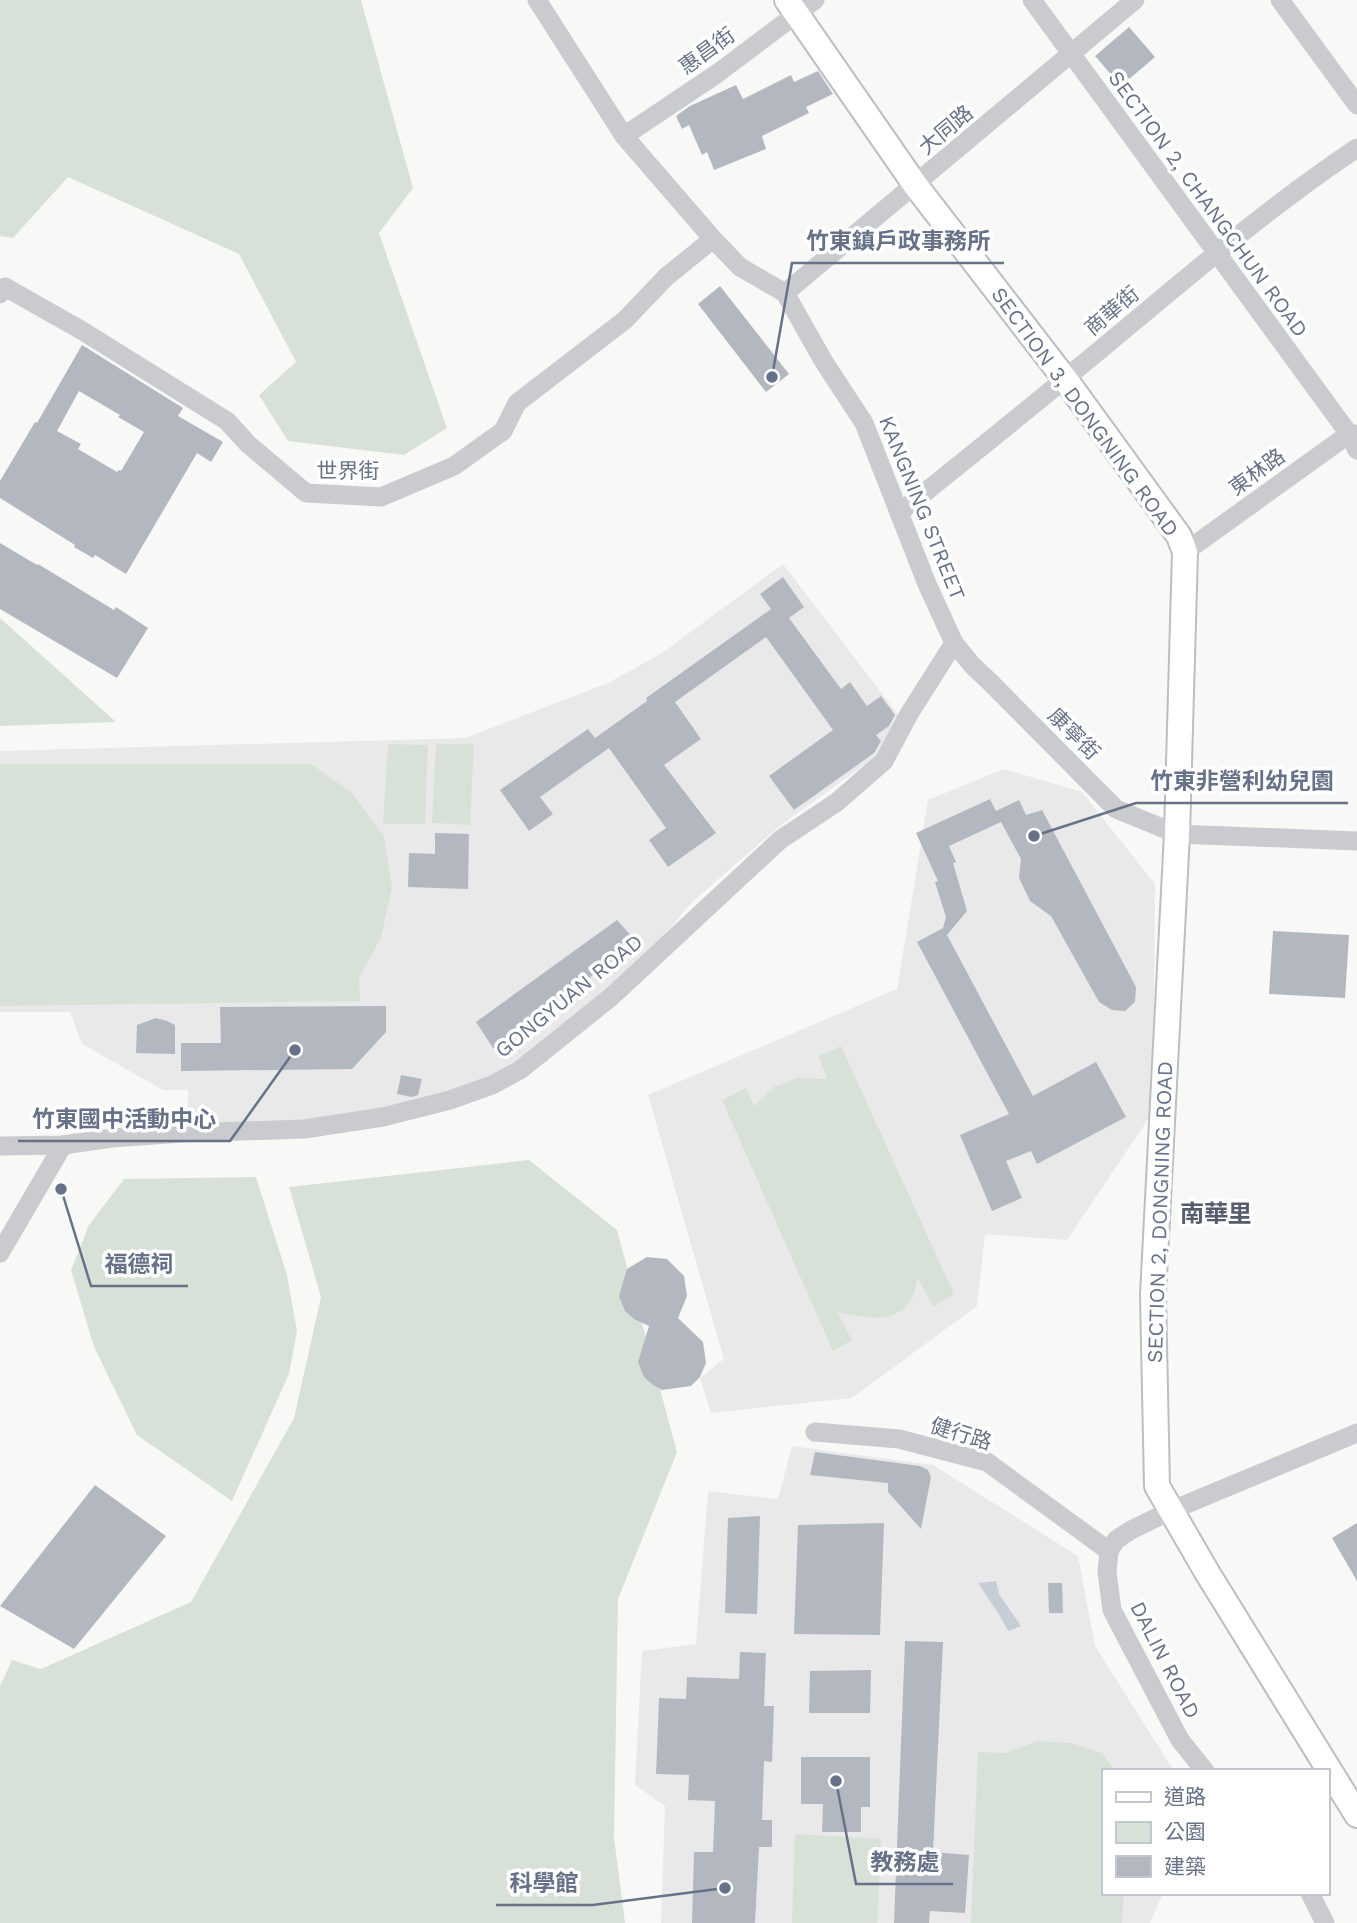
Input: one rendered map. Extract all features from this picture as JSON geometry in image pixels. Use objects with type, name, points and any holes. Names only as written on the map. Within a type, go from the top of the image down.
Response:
[{"type":"main road","name":"SECTION 3, DONGNING ROAD","points":[[799,4],[916,186],[1065,379],[1179,536],[1185,552]]},
{"type":"main road","name":"SECTION 2, DONGNING ROAD","points":[[1185,552],[1177,834],[1153,1295],[1157,1486],[1329,1769]]},
{"type":"main road","name":"SECTION 2, DONGNING ROAD","points":[[1329,1769],[1356,1813]]},
{"type":"street","points":[[537,0],[624,136],[740,267],[785,293]]},
{"type":"street","name":"SECTION 2, CHANGCHUN ROAD","points":[[1032,0],[1354,440]]},
{"type":"street","name":"大同路","points":[[785,293],[1135,0]]},
{"type":"street","points":[[1280,0],[1357,105]]},
{"type":"street","name":"惠昌街","points":[[624,136],[718,73],[799,4]]},
{"type":"street","name":"商華街","points":[[900,513],[1216,254],[1357,148]]},
{"type":"street","name":"世界街","points":[[0,294],[5,287],[43,307],[196,400],[227,421],[247,444],[306,493],[381,497],[454,466],[503,431],[517,403],[625,320],[666,277],[713,239]]},
{"type":"street","name":"KANGNING STREET","points":[[785,293],[824,362],[864,423],[927,584],[954,643]]},
{"type":"street","name":"東林路","points":[[1185,552],[1354,440]]},
{"type":"street","name":"康寧街","points":[[954,643],[972,665],[1115,807],[1177,834]]},
{"type":"street","name":"GONGYUAN ROAD","points":[[0,1146],[63,1145],[182,1133],[304,1129],[383,1117],[450,1100],[492,1085],[520,1070],[611,998],[780,840],[837,802],[884,761],[909,714],[954,643]]},
{"type":"street","points":[[1177,834],[1357,841]]},
{"type":"street","points":[[0,1253],[63,1145]]},
{"type":"street","name":"健行路","points":[[815,1432],[899,1439],[987,1462],[1109,1550]]},
{"type":"street","points":[[1109,1550],[1131,1530],[1170,1511],[1357,1433]]},
{"type":"street","name":"DALIN ROAD","points":[[1109,1550],[1107,1572],[1112,1610],[1180,1740],[1203,1769]]},
{"type":"street","points":[[1311,1895],[1325,1923]]},
{"type":"shaded area","points":[[783,564],[903,721],[884,751],[781,825],[692,902],[623,984],[525,1073],[369,1122],[188,1127],[188,1090],[163,1090],[82,1044],[70,1012],[0,1012],[0,751],[465,738],[608,683],[662,653]]},
{"type":"shaded area","points":[[1004,769],[1082,792],[1155,884],[1153,1112],[1067,1240],[985,1234],[977,1306],[852,1398],[711,1413],[700,1378],[724,1359],[648,1095],[897,989],[928,800]]},
{"type":"shaded area","points":[[792,1446],[933,1465],[1078,1556],[1095,1646],[1173,1769],[1102,1769],[1102,1895],[1162,1895],[1150,1923],[661,1923],[665,1806],[635,1785],[642,1651],[696,1644],[708,1491],[778,1499]]},
{"type":"shaded area","points":[[996,1581],[999,1594],[1021,1626],[1008,1631],[978,1583]]},
{"type":"green space","points":[[0,0],[361,0],[413,188],[379,233],[447,428],[404,455],[288,441],[259,395],[296,362],[239,254],[68,177],[13,238],[0,236]]},
{"type":"green space","points":[[0,618],[116,722],[0,726]]},
{"type":"green space","points":[[388,744],[428,745],[425,824],[383,824]]},
{"type":"green space","points":[[436,744],[474,744],[470,825],[432,823]]},
{"type":"green space","points":[[0,764],[311,764],[353,794],[384,837],[392,887],[381,937],[359,978],[360,1001],[0,1006]]},
{"type":"green space","points":[[841,1046],[954,1294],[933,1307],[918,1278],[911,1300],[896,1314],[877,1318],[837,1312],[852,1340],[833,1351],[722,1100],[746,1088],[754,1106],[774,1087],[797,1078],[827,1079],[819,1056]]},
{"type":"green space","points":[[529,1160],[617,1230],[677,1452],[618,1599],[614,1837],[625,1923],[0,1923],[0,1686],[12,1660],[41,1669],[191,1602],[294,1418],[321,1297],[289,1187]]},
{"type":"green space","points":[[256,1177],[287,1275],[297,1331],[289,1374],[232,1501],[137,1435],[94,1347],[71,1270],[89,1225],[124,1179]]},
{"type":"green space","points":[[1037,1741],[1072,1743],[1102,1753],[1114,1769],[1102,1769],[1102,1895],[1124,1895],[1122,1923],[971,1923],[978,1752],[1005,1753]]},
{"type":"green space","points":[[795,1834],[881,1839],[877,1923],[792,1923]]},
{"type":"building","points":[[1129,27],[1155,57],[1121,86],[1095,56]]},
{"type":"building","points":[[818,71],[833,94],[806,107],[809,113],[762,136],[766,149],[714,170],[707,152],[702,155],[689,125],[682,129],[676,116],[690,106],[736,85],[743,99],[791,75],[794,82]]},
{"type":"building","points":[[720,286],[789,374],[766,392],[698,304]]},
{"type":"building","points":[[82,345],[183,408],[178,416],[223,442],[211,462],[197,453],[126,574],[95,555],[93,558],[74,547],[75,545],[0,498],[0,481],[35,422],[37,423]],"holes":[[[79,391],[120,415],[118,417],[144,432],[121,471],[117,472],[78,449],[81,444],[57,431]]]},
{"type":"building","points":[[0,543],[114,610],[116,607],[148,628],[117,678],[0,609]]},
{"type":"building","points":[[783,577],[804,607],[789,618],[841,689],[850,682],[867,706],[881,696],[895,715],[889,726],[876,735],[881,741],[874,753],[794,810],[769,776],[833,730],[766,637],[675,702],[701,739],[664,765],[716,833],[668,867],[649,840],[666,828],[609,748],[540,797],[553,814],[529,831],[500,790],[588,729],[595,738],[647,701],[646,698],[771,609],[760,594]]},
{"type":"building","points":[[990,799],[996,811],[1019,800],[1026,815],[1042,810],[1136,987],[1135,1002],[1125,1011],[1112,1010],[1099,1002],[1051,916],[1030,901],[1019,878],[1021,859],[1001,822],[949,846],[956,862],[953,863],[967,911],[947,935],[1033,1096],[1096,1062],[1126,1117],[1037,1164],[1031,1151],[1006,1161],[1022,1198],[992,1211],[960,1135],[1009,1114],[917,942],[943,928],[946,917],[935,882],[938,881],[916,833]]},
{"type":"building","points":[[435,833],[469,834],[468,889],[408,887],[409,853],[435,854]]},
{"type":"building","points":[[617,920],[635,940],[635,950],[629,954],[622,953],[504,1043],[507,1057],[493,1048],[476,1022]]},
{"type":"building","points":[[1273,931],[1349,935],[1345,998],[1269,994]]},
{"type":"building","points":[[386,1006],[386,1032],[352,1069],[181,1071],[181,1043],[221,1043],[220,1007]]},
{"type":"building","points":[[156,1018],[175,1025],[175,1054],[136,1053],[137,1025]]},
{"type":"building","points":[[401,1075],[422,1079],[418,1095],[412,1097],[397,1094]]},
{"type":"building","points":[[647,1257],[667,1259],[684,1276],[687,1296],[678,1318],[703,1342],[706,1363],[700,1377],[691,1386],[662,1390],[644,1377],[638,1362],[649,1326],[625,1311],[619,1296],[627,1269]]},
{"type":"building","points":[[815,1452],[920,1466],[928,1470],[931,1477],[921,1529],[888,1492],[888,1483],[810,1475]]},
{"type":"building","points":[[95,1485],[166,1536],[74,1649],[0,1606]]},
{"type":"building","points":[[760,1516],[757,1614],[725,1613],[728,1518]]},
{"type":"building","points":[[884,1523],[880,1635],[794,1634],[798,1525]]},
{"type":"building","points":[[1357,1523],[1357,1581],[1332,1538]]},
{"type":"building","points":[[1048,1583],[1062,1583],[1063,1613],[1049,1613]]},
{"type":"building","points":[[905,1641],[943,1642],[933,1852],[969,1855],[965,1913],[930,1911],[929,1923],[894,1923]]},
{"type":"building","points":[[740,1652],[766,1653],[764,1706],[774,1706],[772,1762],[764,1761],[762,1820],[772,1820],[772,1847],[759,1847],[755,1923],[692,1923],[694,1852],[713,1852],[715,1801],[688,1800],[689,1775],[656,1774],[659,1698],[686,1699],[687,1677],[739,1679]]},
{"type":"building","points":[[871,1670],[870,1713],[809,1713],[810,1671]]},
{"type":"building","points":[[801,1757],[870,1757],[870,1807],[861,1807],[861,1832],[822,1832],[823,1804],[801,1804]]},
{"type":"place","name":"竹東鎮戶政事務所","points":[[772,377]]},
{"type":"place","name":"竹東非營利幼兒園","points":[[1034,836]]},
{"type":"place","name":"竹東國中活動中心","points":[[295,1050]]},
{"type":"place","name":"福德祠","points":[[61,1189]]},
{"type":"place","name":"教務處","points":[[836,1781]]},
{"type":"place","name":"科學館","points":[[725,1888]]},
{"type":"district","name":"南華里","points":[[1216,1214]]}]
